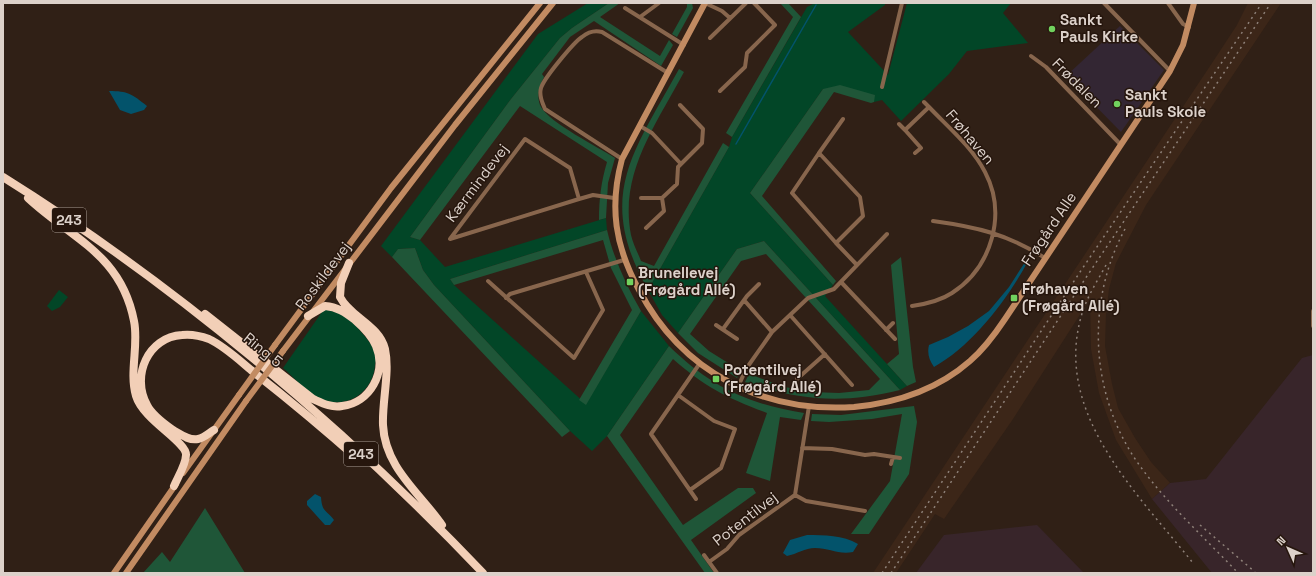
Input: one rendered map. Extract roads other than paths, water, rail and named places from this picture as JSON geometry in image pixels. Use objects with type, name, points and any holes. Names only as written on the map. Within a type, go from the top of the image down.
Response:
[{"type":"highway","points":[[6,179],[32,202],[83,240],[105,260],[120,280],[128,297],[134,322],[136,347],[134,377],[136,396],[142,410],[151,420],[180,443],[186,450],[186,456],[174,486]]},
{"type":"highway","name":"Ring 5","points":[[6,179],[128,262],[204,320],[283,384],[387,478],[437,526],[482,573]]},
{"type":"highway","points":[[128,262],[149,273],[222,327],[312,399],[328,405],[341,406],[355,403],[366,395],[375,384],[379,371],[378,352],[373,340],[357,322],[337,308],[325,306],[308,316]]},
{"type":"highway","points":[[349,263],[340,283],[338,294],[379,337],[384,349],[386,365],[383,400],[383,427],[387,446],[406,483],[439,520],[454,543]]},
{"type":"highway","points":[[214,430],[199,439],[184,437],[155,416],[147,406],[142,394],[140,375],[145,360],[152,350],[161,342],[182,334],[195,335],[210,340],[226,350],[332,436],[411,507],[437,526]]},
{"type":"main road","name":"Roskildevej","points":[[114,573],[214,430],[390,188],[540,3]]},
{"type":"main road","name":"Roskildevej","points":[[126,573],[246,401],[308,316],[454,124],[553,3]]},
{"type":"main road","name":"Frøgård Alle","points":[[705,3],[622,159],[616,179],[614,198],[616,225],[624,260],[644,301],[654,317],[675,343],[721,379],[759,397],[783,403],[838,408],[868,406],[897,400],[922,391],[943,380],[969,362],[985,346],[1170,71],[1180,51],[1194,3]]},
{"type":"street","points":[[640,17],[659,3]]},
{"type":"street","points":[[705,3],[722,11],[730,18]]},
{"type":"street","points":[[710,38],[746,3]]},
{"type":"street","points":[[720,91],[745,66],[747,53],[775,26],[754,3]]},
{"type":"street","points":[[882,87],[902,3]]},
{"type":"street","points":[[1104,3],[1170,71]]},
{"type":"street","points":[[1168,3],[1183,24],[1188,27]]},
{"type":"street","points":[[624,8],[684,45]]},
{"type":"street","points":[[622,159],[545,109],[540,95],[543,82],[577,41],[587,34],[597,30],[668,73]]},
{"type":"street","name":"Frødalen","points":[[1031,56],[1046,66],[1121,145]]},
{"type":"street","name":"Frøhaven","points":[[912,306],[936,301],[952,293],[964,283],[983,260],[994,232],[996,210],[994,194],[985,171],[973,154],[924,102]]},
{"type":"street","points":[[641,198],[662,198],[677,184],[678,167],[702,143],[703,129],[680,105]]},
{"type":"street","name":"Frøhaven","points":[[905,130],[929,107]]},
{"type":"street","points":[[843,119],[792,193],[857,265]]},
{"type":"street","points":[[899,124],[921,148],[916,153]]},
{"type":"street","points":[[640,126],[652,133],[681,164]]},
{"type":"street","name":"Kærmindevej","points":[[579,199],[570,168],[525,139],[450,239],[593,195],[614,198]]},
{"type":"street","points":[[820,153],[860,197],[862,216],[836,243]]},
{"type":"street","points":[[646,228],[664,211],[662,198]]},
{"type":"street","points":[[933,221],[994,232],[1029,248],[1045,258]]},
{"type":"street","points":[[738,387],[746,369],[772,332],[808,298],[830,292],[887,234]]},
{"type":"street","points":[[506,298],[510,294],[624,260]]},
{"type":"street","points":[[488,281],[574,358],[603,310],[586,272]]},
{"type":"street","points":[[841,282],[895,339]]},
{"type":"street","points":[[723,329],[744,300],[759,284]]},
{"type":"street","points":[[744,300],[772,332]]},
{"type":"street","points":[[1313,311],[1313,326]]},
{"type":"street","points":[[790,315],[852,385]]},
{"type":"street","points":[[886,330],[893,323]]},
{"type":"street","points":[[716,325],[737,339]]},
{"type":"street","points":[[797,379],[825,354]]},
{"type":"street","points":[[696,499],[651,434],[700,364]]},
{"type":"street","points":[[678,395],[714,421],[735,429],[721,468],[690,490]]},
{"type":"street","name":"Potentilvej","points":[[709,562],[727,549],[739,535],[794,495],[809,406]]},
{"type":"street","points":[[802,448],[832,449],[865,455],[874,454],[900,458]]},
{"type":"street","points":[[891,464],[893,457]]},
{"type":"street","name":"Potentilvej","points":[[794,495],[806,501],[865,511]]},
{"type":"street","points":[[856,516],[858,510]]},
{"type":"street","name":"Potentilvej","points":[[704,555],[717,573]]},
{"type":"water","points":[[109,91],[130,94],[147,106],[144,110],[131,114],[120,110]]},
{"type":"water","points":[[1027,259],[1027,263],[1019,277],[999,307],[975,335],[948,358],[934,367],[929,356],[929,345],[968,326],[989,311],[1009,287]]},
{"type":"water","points":[[315,494],[321,497],[322,506],[334,520],[330,525],[325,525],[307,505],[307,501]]},
{"type":"water","points":[[807,535],[827,535],[840,537],[858,544],[853,552],[848,553],[815,548],[787,556],[783,553],[790,540]]},
{"type":"waterway","points":[[736,144],[816,5]]},
{"type":"railway","points":[[882,573],[1080,272],[1262,3]]},
{"type":"railway","points":[[891,573],[1087,276],[1271,3]]},
{"type":"railway","points":[[1125,229],[1112,258],[1103,288],[1099,318],[1099,349],[1103,380],[1111,410],[1123,439],[1140,466],[1162,494],[1238,573]]},
{"type":"railway","points":[[1106,265],[1089,297],[1081,317],[1076,353],[1079,387],[1090,419],[1106,450],[1148,509],[1193,563]]},
{"type":"railway","points":[[1200,525],[1255,572]]},
{"type":"place","name":"Sankt Pauls Kirke","points":[[1052,29]]},
{"type":"place","name":"Sankt Pauls Skole","points":[[1117,104]]},
{"type":"place","name":"Brunellevej (Frøgård Allé)","points":[[630,282]]},
{"type":"place","name":"Frøhaven (Frøgård Allé)","points":[[1014,298]]},
{"type":"place","name":"Potentilvej (Frøgård Allé)","points":[[716,379]]}]
